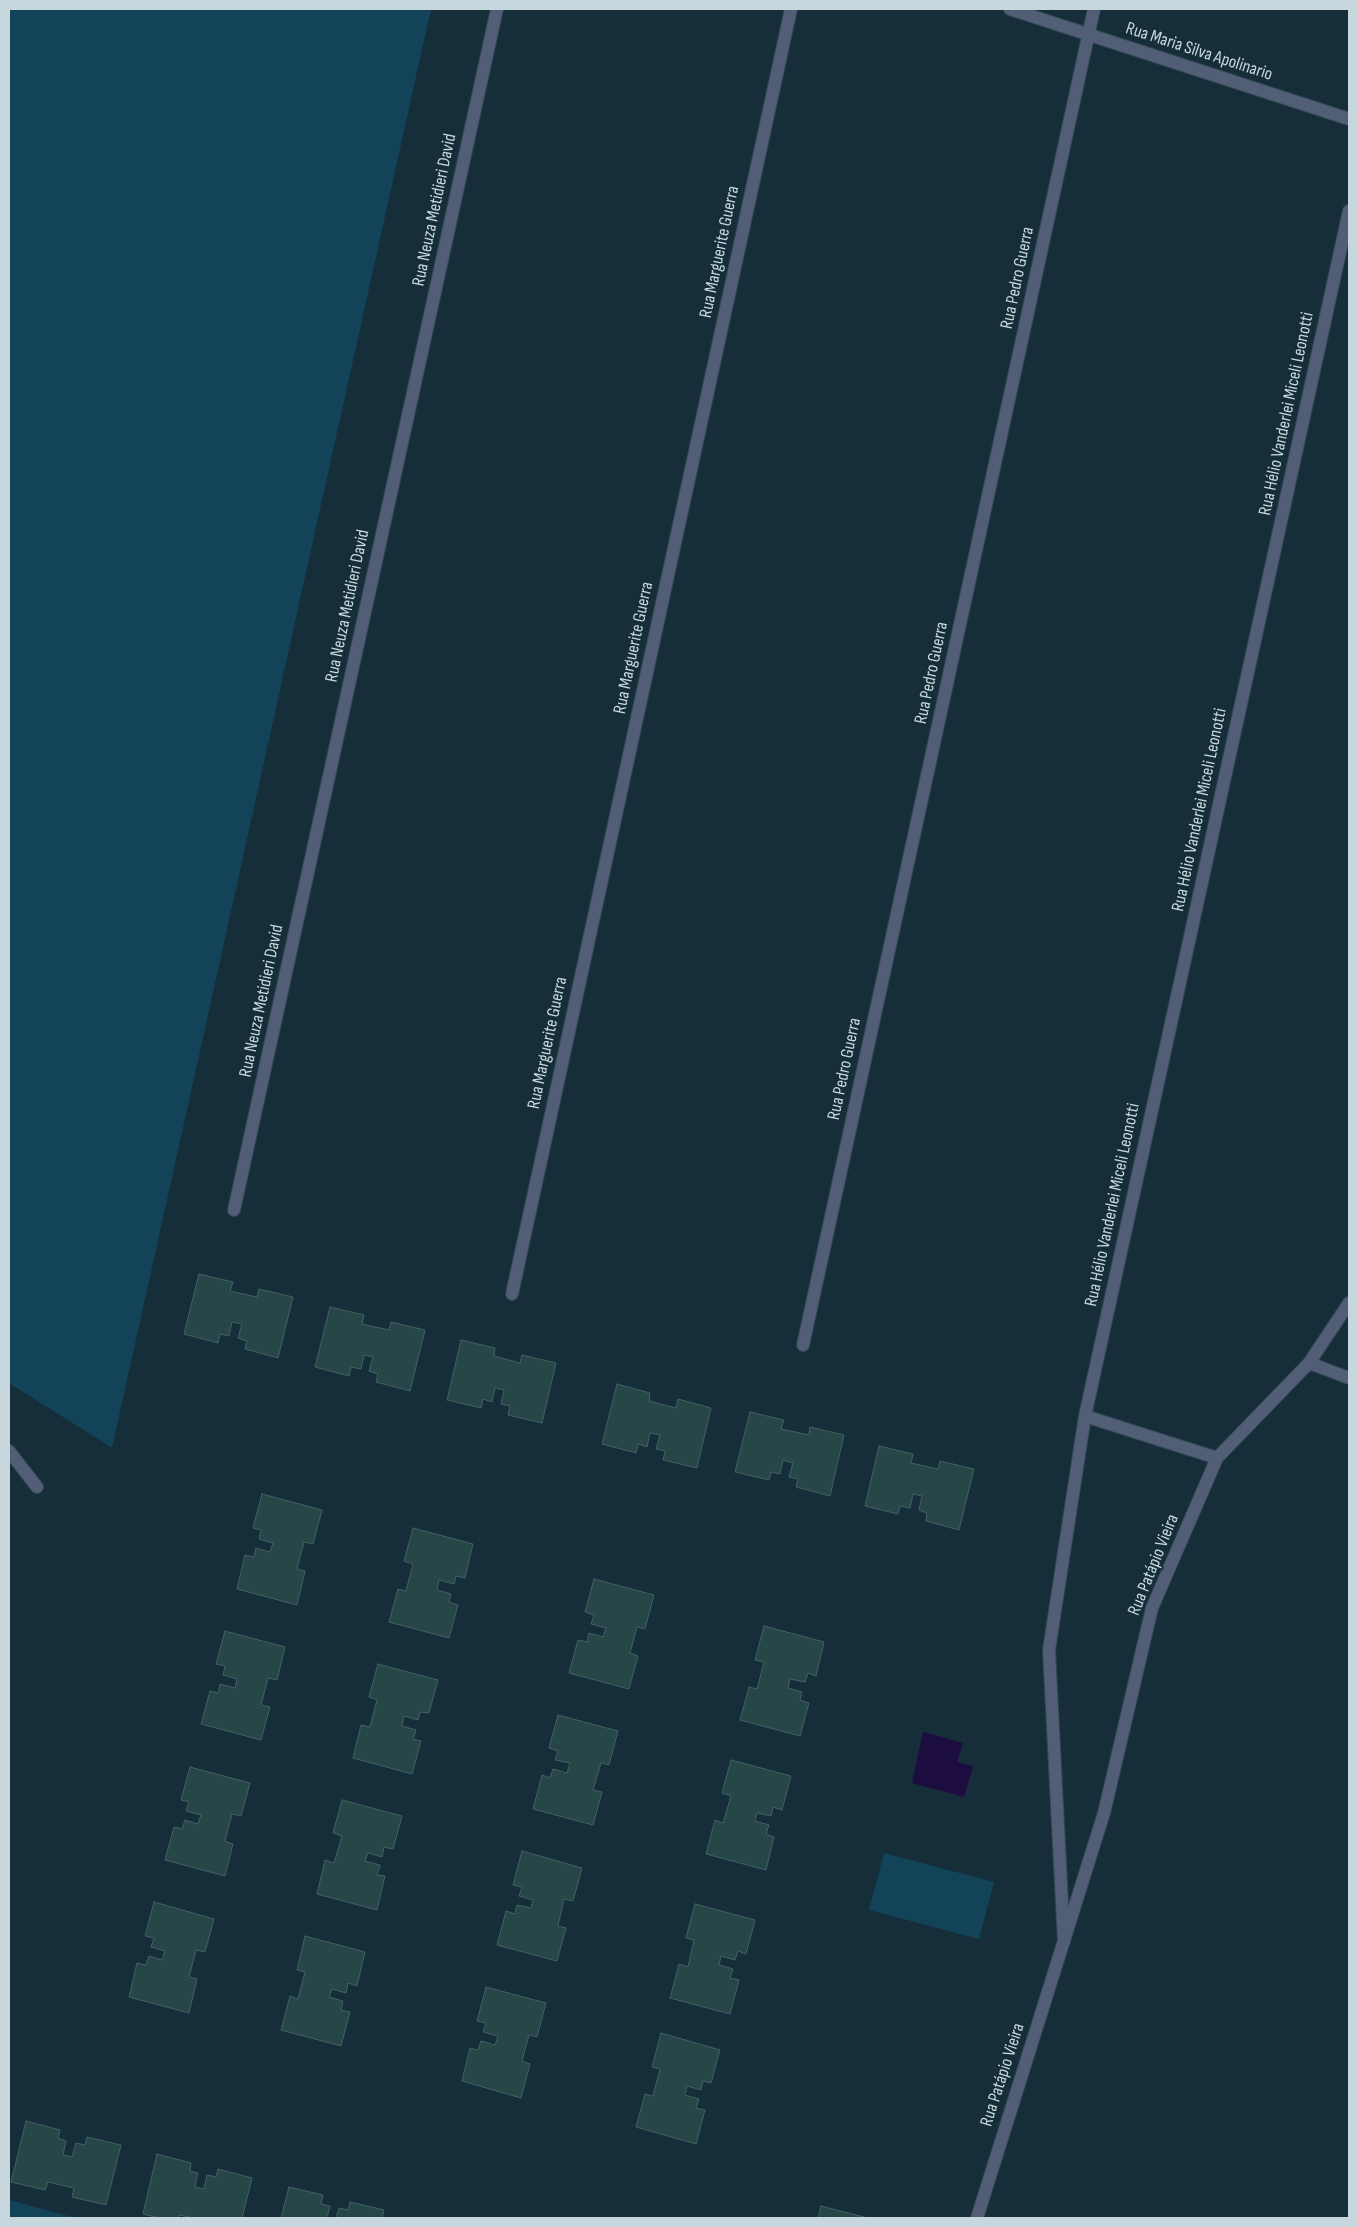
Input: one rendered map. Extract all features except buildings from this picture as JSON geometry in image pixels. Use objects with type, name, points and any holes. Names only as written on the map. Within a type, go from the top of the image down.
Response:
[{"type":"street","name":"Rua Neuza Metidieri David","points":[[234,1210],[497,9]]},
{"type":"street","name":"Rua Marguerite Guerra","points":[[512,1294],[791,9]]},
{"type":"street","name":"Rua Maria Silva Apolinario","points":[[1010,9],[1349,119]]},
{"type":"street","name":"Rua Pedro Guerra","points":[[803,1345],[1094,9]]},
{"type":"street","name":"Rua Hélio Vanderlei Miceli Leonotti","points":[[1085,1416],[1349,211]]},
{"type":"street","name":"Rua Patápio Vieira","points":[[977,2218],[1104,1813],[1152,1608],[1218,1458],[1308,1363],[1349,1303]]},
{"type":"street","points":[[1308,1363],[1349,1378]]},
{"type":"street","points":[[1085,1416],[1218,1458]]},
{"type":"street","name":"Rua Patápio Vieira","points":[[1064,1942],[1050,1650],[1085,1416]]},
{"type":"street","points":[[9,1451],[37,1487]]},
{"type":"shaded area","points":[[9,9],[431,9],[112,1448],[9,1383]]},
{"type":"shaded area","points":[[923,1732],[963,1743],[957,1762],[973,1766],[964,1797],[912,1783]]},
{"type":"shaded area","points":[[884,1853],[994,1882],[979,1939],[869,1910]]},
{"type":"shaded area","points":[[9,2200],[76,2218],[9,2218]]}]
